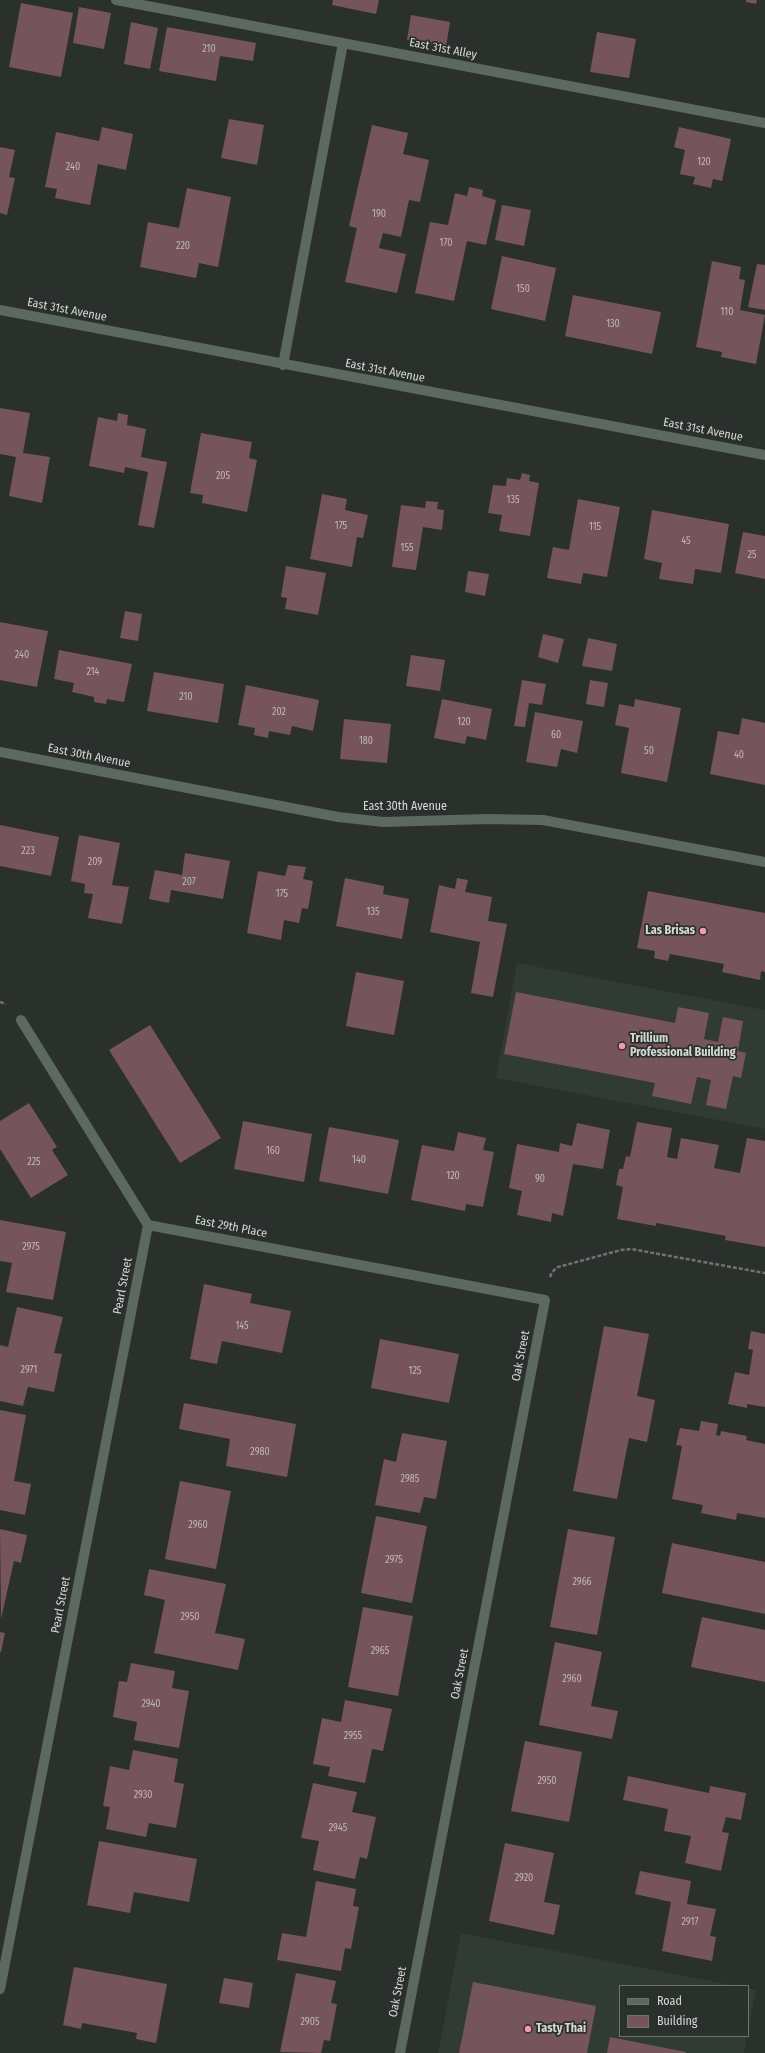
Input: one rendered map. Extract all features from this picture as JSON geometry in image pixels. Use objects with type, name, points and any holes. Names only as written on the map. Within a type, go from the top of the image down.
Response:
[{"type":"street","name":"East 31st Alley","points":[[116,0],[765,123]]},
{"type":"street","points":[[283,365],[343,43]]},
{"type":"street","name":"East 31st Avenue","points":[[0,310],[283,365],[765,455]]},
{"type":"street","name":"East 30th Avenue","points":[[0,752],[361,820],[384,822],[487,819],[543,820],[765,862]]},
{"type":"street","points":[[21,1020],[148,1225]]},
{"type":"street","name":"East 29th Place","points":[[148,1225],[546,1300]]},
{"type":"street","name":"Pearl Street","points":[[0,1989],[148,1225]]},
{"type":"street","name":"Oak Street","points":[[400,2053],[546,1300]]},
{"type":"path","points":[[546,1300],[550,1275],[555,1268],[621,1250],[640,1250],[765,1273]]},
{"type":"shaded area","points":[[517,963],[765,1010],[765,1129],[496,1078]]},
{"type":"shaded area","points":[[461,1933],[732,1985],[619,1985],[619,2037],[747,2037],[744,2053],[438,2053]]},
{"type":"shaded area","points":[[749,1988],[756,1990],[749,2027]]},
{"type":"building","points":[[333,0],[379,0],[376,14],[332,5]]},
{"type":"building","points":[[746,0],[757,0],[756,4],[746,2]]},
{"type":"building","points":[[21,3],[73,13],[61,77],[9,67]]},
{"type":"building","points":[[79,7],[111,13],[104,49],[73,43]]},
{"type":"building","points":[[411,15],[450,22],[446,47],[407,40]]},
{"type":"building","points":[[131,22],[158,28],[150,69],[124,64]]},
{"type":"building","points":[[167,27],[256,43],[253,61],[220,56],[216,81],[159,71]]},
{"type":"building","points":[[597,32],[636,39],[629,78],[590,72]]},
{"type":"building","points":[[229,119],[264,125],[257,165],[221,158]]},
{"type":"building","points":[[372,125],[408,133],[403,154],[429,160],[420,202],[409,200],[401,237],[383,233],[379,248],[406,254],[397,293],[345,282],[357,228],[349,226]]},
{"type":"building","points":[[102,127],[133,134],[126,170],[98,164],[90,205],[55,198],[57,189],[45,187],[56,132],[99,141]]},
{"type":"building","points":[[679,127],[731,139],[722,181],[713,179],[711,188],[693,184],[695,177],[680,174],[685,150],[674,147]]},
{"type":"building","points":[[0,147],[15,150],[9,177],[15,178],[7,215],[0,213]]},
{"type":"building","points":[[469,187],[483,190],[482,196],[496,200],[486,245],[467,241],[454,301],[415,293],[430,222],[448,225],[455,193],[467,196]]},
{"type":"building","points":[[187,188],[231,197],[218,267],[199,263],[196,278],[140,267],[148,222],[179,228]]},
{"type":"building","points":[[502,205],[531,210],[524,246],[495,240]]},
{"type":"building","points":[[502,256],[556,268],[545,321],[491,309]]},
{"type":"building","points":[[712,261],[741,267],[739,279],[745,280],[740,310],[765,315],[756,364],[721,357],[722,352],[696,347]]},
{"type":"building","points":[[757,264],[765,265],[765,310],[748,307]]},
{"type":"building","points":[[573,295],[661,312],[652,354],[565,336]]},
{"type":"building","points":[[0,408],[30,413],[23,453],[50,457],[42,503],[9,496],[16,457],[0,454]]},
{"type":"building","points":[[118,413],[128,415],[127,425],[146,429],[141,457],[167,462],[154,528],[138,525],[148,472],[125,467],[124,473],[89,466],[98,417],[117,421]]},
{"type":"building","points":[[201,433],[252,442],[249,458],[257,460],[247,512],[202,503],[203,495],[190,493]]},
{"type":"building","points":[[522,473],[530,475],[529,481],[539,483],[530,536],[499,531],[502,515],[488,513],[493,485],[506,486],[507,478],[520,480]]},
{"type":"building","points":[[322,494],[347,499],[345,510],[368,515],[363,538],[357,537],[352,567],[310,559]]},
{"type":"building","points":[[578,499],[620,507],[607,577],[583,573],[581,584],[547,578],[553,547],[569,550]]},
{"type":"building","points":[[426,501],[438,502],[437,509],[444,510],[442,530],[423,527],[416,570],[392,567],[401,505],[425,508]]},
{"type":"building","points":[[652,510],[729,524],[721,573],[695,569],[693,584],[659,579],[662,563],[644,559]]},
{"type":"building","points":[[743,532],[765,536],[765,579],[735,573]]},
{"type":"building","points":[[286,566],[326,573],[318,615],[285,609],[287,598],[281,597]]},
{"type":"building","points":[[468,571],[489,574],[485,596],[465,592]]},
{"type":"building","points":[[125,611],[142,614],[138,641],[120,638]]},
{"type":"building","points":[[0,622],[48,631],[37,687],[0,680]]},
{"type":"building","points":[[543,634],[564,639],[558,663],[538,657]]},
{"type":"building","points":[[588,638],[617,644],[612,671],[582,666]]},
{"type":"building","points":[[59,650],[132,664],[124,702],[107,699],[106,704],[94,702],[94,697],[72,692],[74,683],[54,679]]},
{"type":"building","points":[[411,655],[445,660],[440,691],[406,686]]},
{"type":"building","points":[[154,672],[224,684],[218,723],[147,711]]},
{"type":"building","points":[[522,680],[546,684],[542,705],[529,703],[525,727],[514,726]]},
{"type":"building","points":[[590,680],[608,683],[604,707],[586,704]]},
{"type":"building","points":[[246,685],[319,700],[313,731],[292,726],[290,735],[269,731],[268,738],[254,735],[255,728],[238,725]]},
{"type":"building","points":[[442,699],[492,709],[486,740],[467,736],[465,744],[434,738]]},
{"type":"building","points":[[635,699],[681,708],[667,782],[621,773],[629,728],[615,725],[619,704],[634,707]]},
{"type":"building","points":[[535,712],[583,721],[577,753],[561,749],[557,767],[526,762]]},
{"type":"building","points":[[742,718],[765,723],[765,785],[710,774],[718,731],[739,735]]},
{"type":"building","points":[[344,719],[391,724],[387,763],[340,759]]},
{"type":"building","points":[[0,825],[59,837],[51,876],[0,866]]},
{"type":"building","points":[[79,835],[120,843],[112,885],[129,887],[122,924],[88,918],[93,894],[84,893],[85,884],[71,881]]},
{"type":"building","points":[[185,853],[230,861],[223,899],[171,890],[169,903],[149,899],[155,870],[182,875]]},
{"type":"building","points":[[288,865],[306,867],[303,879],[313,881],[308,909],[302,908],[299,923],[284,920],[281,940],[247,933],[258,871],[285,876]]},
{"type":"building","points":[[345,878],[384,886],[383,894],[409,899],[402,939],[336,926]]},
{"type":"building","points":[[457,878],[468,880],[465,892],[492,897],[488,921],[507,924],[493,997],[471,993],[480,942],[430,932],[439,885],[455,889]]},
{"type":"building","name":"Las Brisas","points":[[648,891],[765,913],[765,972],[761,971],[760,980],[722,972],[724,964],[670,954],[668,961],[654,958],[655,951],[637,948]]},
{"type":"building","points":[[356,972],[404,981],[394,1035],[346,1026]]},
{"type":"building","name":"Trillium Professional Building","points":[[516,992],[675,1023],[678,1007],[709,1013],[704,1039],[718,1042],[723,1017],[743,1021],[738,1051],[746,1053],[741,1078],[733,1076],[726,1109],[706,1105],[711,1080],[697,1077],[691,1104],[652,1096],[655,1083],[504,1054]]},
{"type":"building","points":[[150,1025],[221,1138],[180,1163],[109,1050]]},
{"type":"building","points":[[29,1103],[57,1147],[52,1150],[68,1175],[31,1198],[0,1149],[0,1121]]},
{"type":"building","points":[[243,1121],[312,1134],[304,1182],[234,1169]]},
{"type":"building","points":[[637,1122],[672,1128],[667,1157],[677,1159],[681,1138],[719,1145],[714,1168],[740,1173],[747,1138],[765,1141],[765,1247],[725,1240],[726,1236],[656,1223],[656,1226],[617,1219],[623,1187],[616,1185],[619,1169],[623,1169],[626,1156],[630,1157]]},
{"type":"building","points":[[577,1123],[610,1130],[603,1169],[573,1164],[563,1216],[552,1213],[551,1222],[517,1215],[522,1191],[509,1188],[517,1144],[559,1152],[560,1143],[572,1146]]},
{"type":"building","points":[[329,1127],[399,1140],[388,1194],[319,1181]]},
{"type":"building","points":[[458,1132],[486,1138],[483,1150],[494,1152],[483,1207],[466,1204],[465,1211],[411,1200],[422,1145],[454,1151]]},
{"type":"building","points":[[0,1220],[66,1232],[53,1300],[6,1292],[12,1263],[0,1261]]},
{"type":"building","points":[[204,1284],[252,1294],[250,1303],[291,1311],[282,1353],[222,1341],[217,1364],[190,1359]]},
{"type":"building","points":[[17,1307],[63,1317],[54,1353],[62,1354],[54,1392],[28,1387],[23,1406],[0,1401],[0,1345],[8,1347]]},
{"type":"building","points":[[604,1326],[649,1334],[637,1396],[655,1400],[647,1442],[629,1438],[617,1499],[573,1491]]},
{"type":"building","points":[[751,1331],[765,1334],[765,1407],[747,1404],[747,1408],[728,1404],[735,1372],[749,1375],[753,1350],[748,1349]]},
{"type":"building","points":[[380,1339],[459,1354],[449,1403],[371,1388]]},
{"type":"building","points":[[184,1403],[296,1424],[287,1477],[226,1466],[230,1439],[179,1429]]},
{"type":"building","points":[[0,1410],[26,1415],[14,1481],[31,1484],[25,1515],[0,1510]]},
{"type":"building","points":[[701,1421],[718,1424],[716,1435],[720,1436],[721,1431],[747,1436],[746,1440],[765,1444],[765,1518],[737,1513],[736,1520],[701,1513],[703,1505],[672,1499],[682,1446],[676,1445],[680,1428],[699,1431]]},
{"type":"building","points":[[402,1433],[447,1441],[436,1499],[424,1497],[420,1513],[375,1505],[384,1459],[396,1462]]},
{"type":"building","points":[[180,1481],[231,1491],[216,1569],[165,1559]]},
{"type":"building","points":[[376,1516],[427,1526],[412,1603],[361,1593]]},
{"type":"building","points":[[0,1529],[27,1535],[21,1563],[14,1561],[1,1619]]},
{"type":"building","points":[[568,1529],[615,1537],[597,1635],[550,1627]]},
{"type":"building","points":[[672,1543],[765,1562],[765,1614],[662,1593]]},
{"type":"building","points":[[149,1569],[226,1584],[215,1633],[245,1639],[238,1670],[154,1653],[165,1600],[144,1595]]},
{"type":"building","points":[[363,1607],[413,1616],[398,1696],[348,1687]]},
{"type":"building","points":[[702,1617],[765,1630],[765,1682],[691,1667]]},
{"type":"building","points":[[0,1632],[5,1633],[1,1652],[0,1652]]},
{"type":"building","points":[[555,1642],[602,1652],[591,1706],[618,1711],[612,1739],[539,1725]]},
{"type":"building","points":[[131,1663],[175,1671],[172,1688],[189,1691],[179,1748],[134,1740],[137,1722],[113,1717],[119,1681],[127,1682]]},
{"type":"building","points":[[345,1700],[392,1709],[383,1751],[372,1749],[365,1783],[328,1776],[330,1767],[313,1764],[322,1718],[341,1722]]},
{"type":"building","points":[[525,1741],[582,1752],[569,1822],[511,1811]]},
{"type":"building","points":[[133,1750],[178,1759],[174,1782],[184,1784],[176,1828],[149,1823],[146,1837],[106,1829],[110,1807],[103,1806],[110,1766],[129,1770]]},
{"type":"building","points":[[628,1776],[709,1793],[710,1786],[746,1793],[741,1820],[726,1817],[722,1832],[729,1833],[721,1871],[685,1863],[691,1836],[664,1831],[668,1809],[623,1800]]},
{"type":"building","points":[[313,1783],[357,1792],[352,1812],[376,1817],[367,1859],[360,1857],[355,1879],[313,1870],[319,1841],[301,1838]]},
{"type":"building","points":[[99,1841],[197,1859],[189,1902],[134,1892],[130,1913],[87,1905]]},
{"type":"building","points":[[505,1843],[554,1853],[544,1902],[560,1905],[554,1935],[489,1921]]},
{"type":"building","points":[[640,1871],[691,1881],[687,1904],[716,1909],[710,1936],[716,1937],[712,1961],[662,1951],[671,1902],[635,1894]]},
{"type":"building","points":[[316,1881],[356,1889],[353,1906],[359,1907],[351,1949],[345,1948],[341,1971],[277,1960],[282,1933],[306,1937]]},
{"type":"building","points":[[74,1967],[167,1984],[156,2043],[136,2039],[137,2033],[82,2023],[81,2029],[63,2025]]},
{"type":"building","points":[[296,1973],[336,1981],[331,2003],[337,2004],[330,2041],[324,2040],[321,2053],[280,2052]]},
{"type":"building","points":[[224,1978],[253,1983],[249,2008],[219,2003]]},
{"type":"building","name":"Tasty Thai","points":[[473,1982],[596,2006],[587,2053],[459,2053]]},
{"type":"building","points":[[610,2037],[686,2052],[686,2053],[607,2053]]},
{"type":"place","name":"Las Brisas","points":[[703,931]]},
{"type":"place","name":"Trillium Professional Building","points":[[622,1046]]},
{"type":"place","name":"Tasty Thai","points":[[528,2029]]}]
